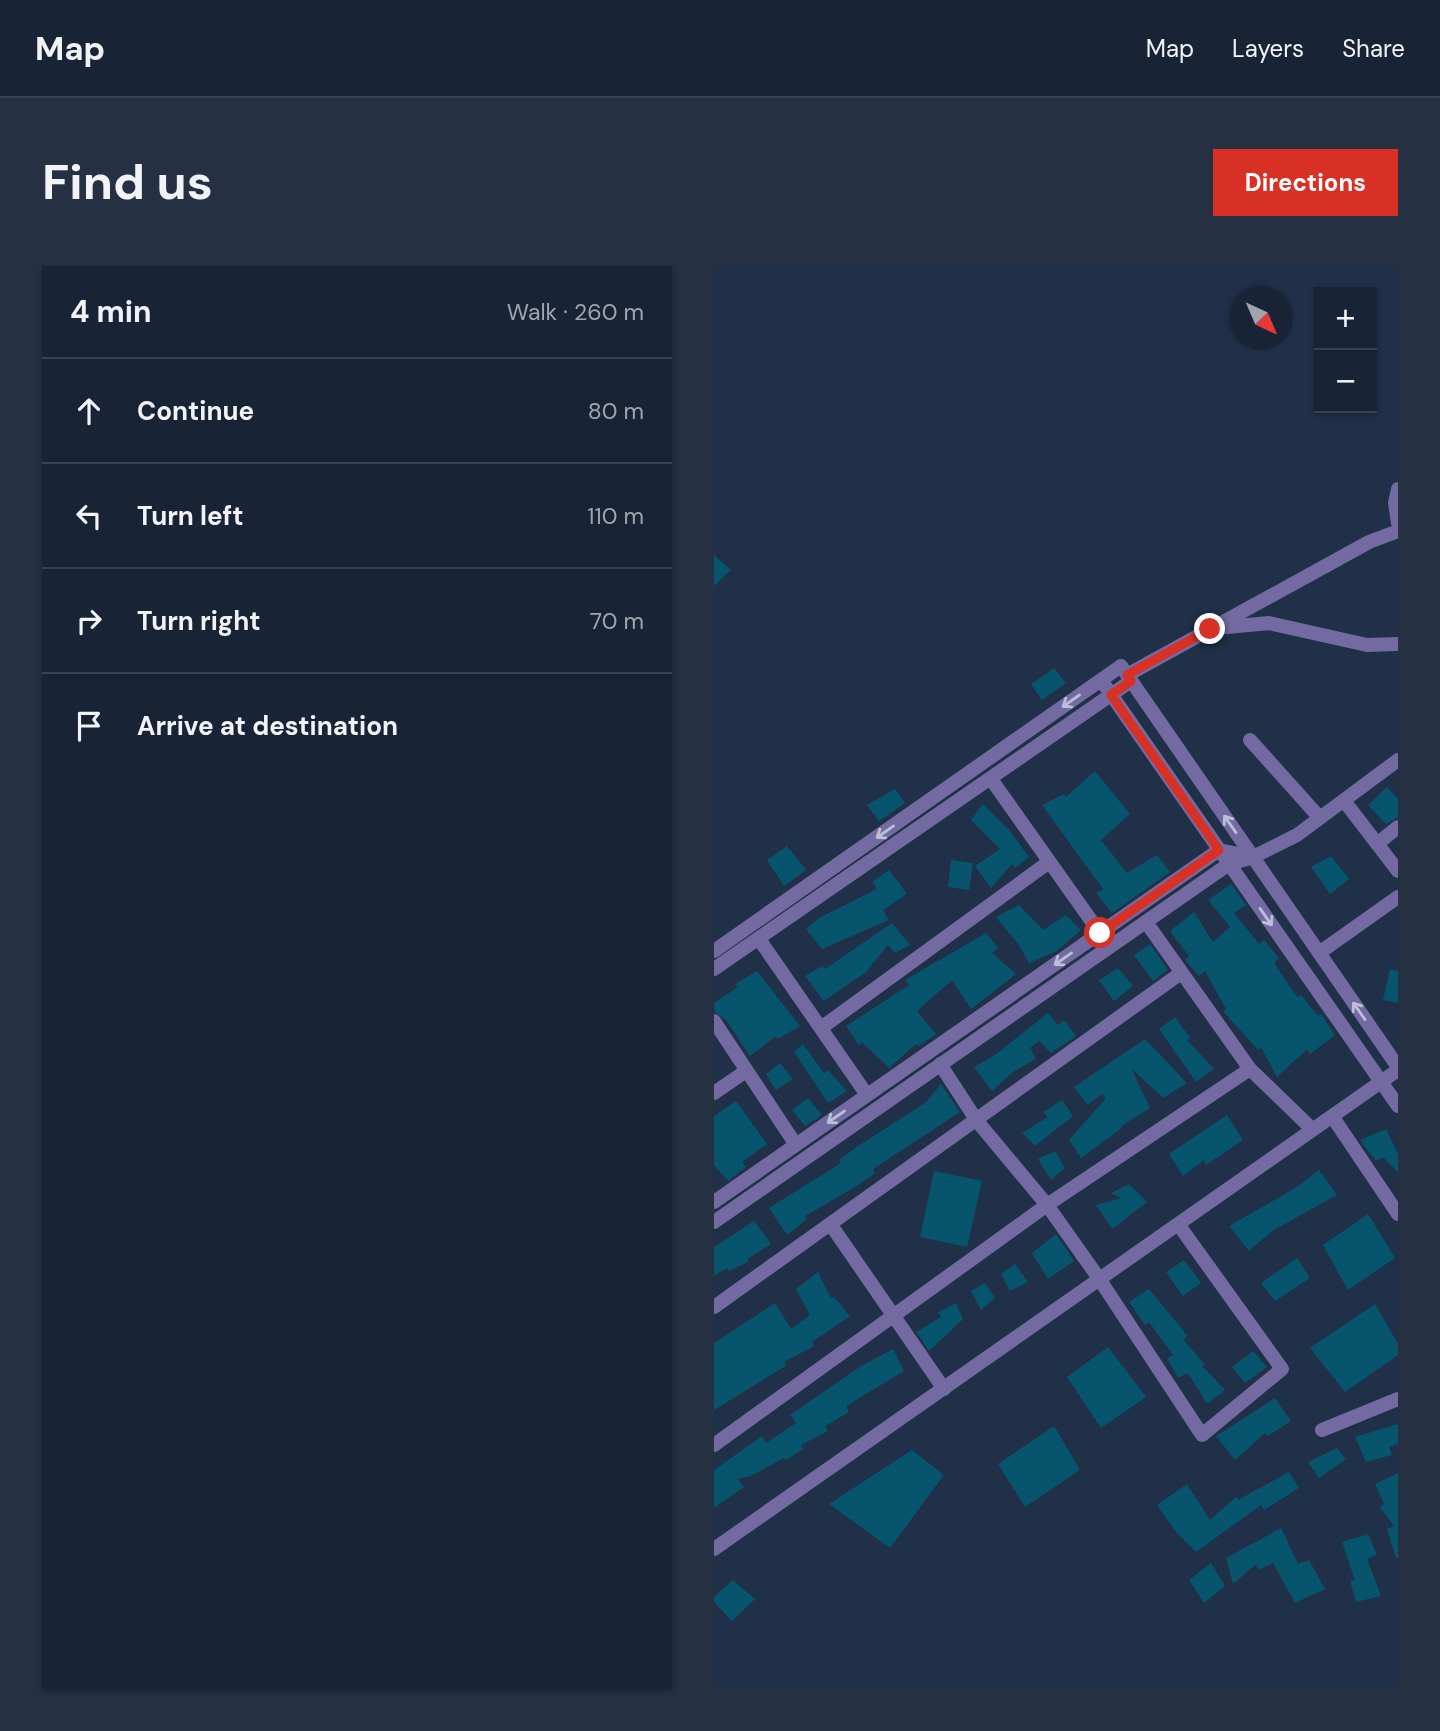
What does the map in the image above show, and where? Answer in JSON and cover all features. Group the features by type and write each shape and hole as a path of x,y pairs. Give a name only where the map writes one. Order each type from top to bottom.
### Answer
{"street":[{"path":"1398,489 1395,503 1398,523"},
{"path":"714,969 1111,695 1129,678 1210,629 1368,542 1398,531"},
{"path":"1210,629 1269,623 1367,645 1398,644"},
{"path":"714,951 1121,666 1398,1069 1098,1277 944,1389 715,1546"},
{"path":"1101,680 1398,1106"},
{"path":"1250,740 1320,818"},
{"path":"714,1222 1229,863 1253,857 1297,835 1345,802 1398,760"},
{"path":"991,779 1100,933"},
{"path":"1345,802 1398,871"},
{"path":"1377,844 1398,827"},
{"path":"714,1202 1219,850 1253,857"},
{"path":"821,1028 1049,862"},
{"path":"1319,953 1398,897"},
{"path":"1146,922 1250,1069 1312,1129"},
{"path":"759,939 867,1095"},
{"path":"714,1307 1181,973"},
{"path":"714,1021 796,1145"},
{"path":"940,1064 977,1121 1047,1205 1098,1277 1202,1436 1282,1370 1178,1224"},
{"path":"714,1446 1047,1205 1250,1069"},
{"path":"714,1093 746,1071"},
{"path":"1332,1116 1398,1214"},
{"path":"831,1225 944,1389"},
{"path":"1322,1430 1398,1399"}],"building":[{"path":"714,555 731,570 714,586"},
{"path":"1054,668 1066,683 1042,700 1031,684"},
{"path":"1095,771 1130,814 1101,840 1127,873 1157,855 1170,872 1112,913 1096,893 1103,889 1042,805 1064,794 1066,797"},
{"path":"1387,787 1398,799 1398,817 1386,824 1368,805"},
{"path":"895,789 905,803 879,821 867,805"},
{"path":"983,804 1010,831 1029,857 1015,868 1012,864 991,888 975,866 1000,849 971,820"},
{"path":"787,846 806,870 784,886 767,860"},
{"path":"1331,856 1349,879 1330,894 1311,867"},
{"path":"951,860 973,863 969,890 948,887"},
{"path":"889,870 907,894 883,910 889,920 822,949 806,929 819,918 877,889 872,882"},
{"path":"1231,884 1246,905 1234,913 1259,944 1264,940 1279,958 1274,963 1297,997 1301,995 1318,1016 1321,1014 1335,1035 1310,1054 1307,1049 1277,1077 1261,1047 1258,1050 1223,1011 1226,1009 1205,971 1199,976 1185,960 1189,956 1170,931 1194,912 1213,942 1230,927 1208,900"},
{"path":"1019,905 1043,930 1066,915 1081,930 1057,951 1029,963 1019,945 996,917"},
{"path":"892,923 910,945 895,953 888,945 866,972 824,1001 805,976 822,966 825,969"},
{"path":"986,933 998,948 992,953 1016,974 971,1009 952,980 917,1011 936,1034 919,1046 916,1044 889,1068 862,1042 859,1045 846,1026 909,985 905,980"},
{"path":"1150,944 1168,970 1153,981 1134,955"},
{"path":"1118,968 1133,986 1114,1001 1099,980"},
{"path":"1390,969 1398,971 1398,1003 1383,1000"},
{"path":"757,971 800,1026 778,1039 776,1036 750,1056 727,1021 715,1012 714,1003 738,987 735,984"},
{"path":"1048,1013 1058,1025 1064,1020 1076,1036 1051,1053 1039,1041 1030,1048 1036,1059 1013,1072 992,1091 974,1067 995,1055"},
{"path":"1175,1017 1190,1038 1187,1040 1214,1069 1196,1082 1159,1029"},
{"path":"1145,1039 1187,1083 1163,1098 1131,1068 1150,1108 1121,1126 1122,1128 1081,1158 1069,1140 1106,1098 1102,1094 1088,1105 1074,1087"},
{"path":"803,1044 824,1073 828,1070 847,1091 828,1103 794,1052"},
{"path":"780,1063 793,1079 776,1090 766,1074"},
{"path":"941,1084 960,1112 873,1169 875,1173 857,1186 805,1216 807,1219 787,1235 769,1208 841,1163 839,1160 858,1146 925,1103"},
{"path":"808,1098 822,1115 805,1126 792,1110"},
{"path":"1062,1100 1073,1116 1035,1146 1022,1133 1048,1117 1043,1112"},
{"path":"736,1101 767,1144 742,1162 746,1167 728,1181 714,1165 714,1116"},
{"path":"1227,1115 1243,1140 1206,1165 1204,1160 1183,1176 1169,1154"},
{"path":"1386,1129 1398,1154 1398,1172 1383,1157 1376,1161 1360,1140"},
{"path":"1055,1151 1065,1168 1051,1180 1038,1159"},
{"path":"1319,1170 1337,1195 1272,1231 1249,1251 1229,1226 1297,1187"},
{"path":"934,1171 982,1181 967,1247 920,1237"},
{"path":"1129,1184 1147,1202 1112,1229 1096,1205 1121,1198 1111,1193"},
{"path":"1368,1214 1395,1258 1348,1290 1323,1245"},
{"path":"754,1221 771,1244 747,1259 748,1262 729,1271 727,1268 714,1276 714,1247"},
{"path":"1056,1234 1074,1261 1048,1279 1032,1253"},
{"path":"1297,1258 1310,1278 1275,1301 1261,1283"},
{"path":"1184,1260 1201,1283 1183,1296 1166,1272"},
{"path":"1015,1264 1028,1282 1010,1291 1001,1274"},
{"path":"818,1272 831,1299 834,1297 850,1316 812,1342 814,1346 784,1362 787,1365 714,1410 714,1343 775,1303 791,1329 810,1315 796,1289"},
{"path":"985,1283 995,1298 981,1310 971,1291"},
{"path":"1149,1289 1187,1335 1184,1340 1205,1365 1202,1366 1225,1390 1207,1404 1188,1373 1178,1378 1167,1358 1173,1355 1149,1322 1145,1325 1129,1302"},
{"path":"956,1303 963,1319 929,1351 916,1332 941,1317 938,1312"},
{"path":"1375,1304 1398,1344 1398,1355 1345,1392 1310,1348"},
{"path":"1108,1347 1146,1397 1101,1428 1067,1377"},
{"path":"893,1349 904,1371 846,1406 849,1412 825,1426 828,1431 801,1445 803,1449 786,1460 784,1458 751,1476 737,1479 744,1487 714,1508 714,1470 762,1436 766,1443 796,1423 790,1415 861,1366"},
{"path":"1253,1351 1267,1367 1245,1383 1232,1367"},
{"path":"1275,1398 1291,1421 1268,1436 1265,1433 1235,1460 1216,1436"},
{"path":"1398,1424 1398,1444 1389,1447 1392,1455 1366,1462 1355,1437"},
{"path":"1054,1426 1080,1470 1025,1507 998,1464"},
{"path":"1337,1448 1346,1459 1319,1478 1308,1462"},
{"path":"912,1450 944,1475 890,1548 829,1504"},
{"path":"1289,1472 1299,1488 1264,1510 1261,1505 1196,1552 1176,1532 1157,1505 1187,1484 1210,1520 1236,1497 1238,1500"},
{"path":"1398,1473 1396,1558 1387,1529 1394,1526 1380,1507 1384,1504 1375,1484"},
{"path":"1281,1528 1298,1564 1309,1560 1325,1589 1295,1603 1273,1563 1259,1570 1256,1564 1233,1584 1226,1558"},
{"path":"1368,1534 1377,1555 1367,1559 1381,1596 1356,1602 1350,1581 1355,1580 1342,1542"},
{"path":"1211,1563 1225,1586 1204,1603 1189,1580"},
{"path":"733,1580 755,1599 732,1621 714,1602 714,1597"}],"route":[{"path":"1100,933 1219,850 1111,695 1131,681 1127,675 1210,629"}]}
